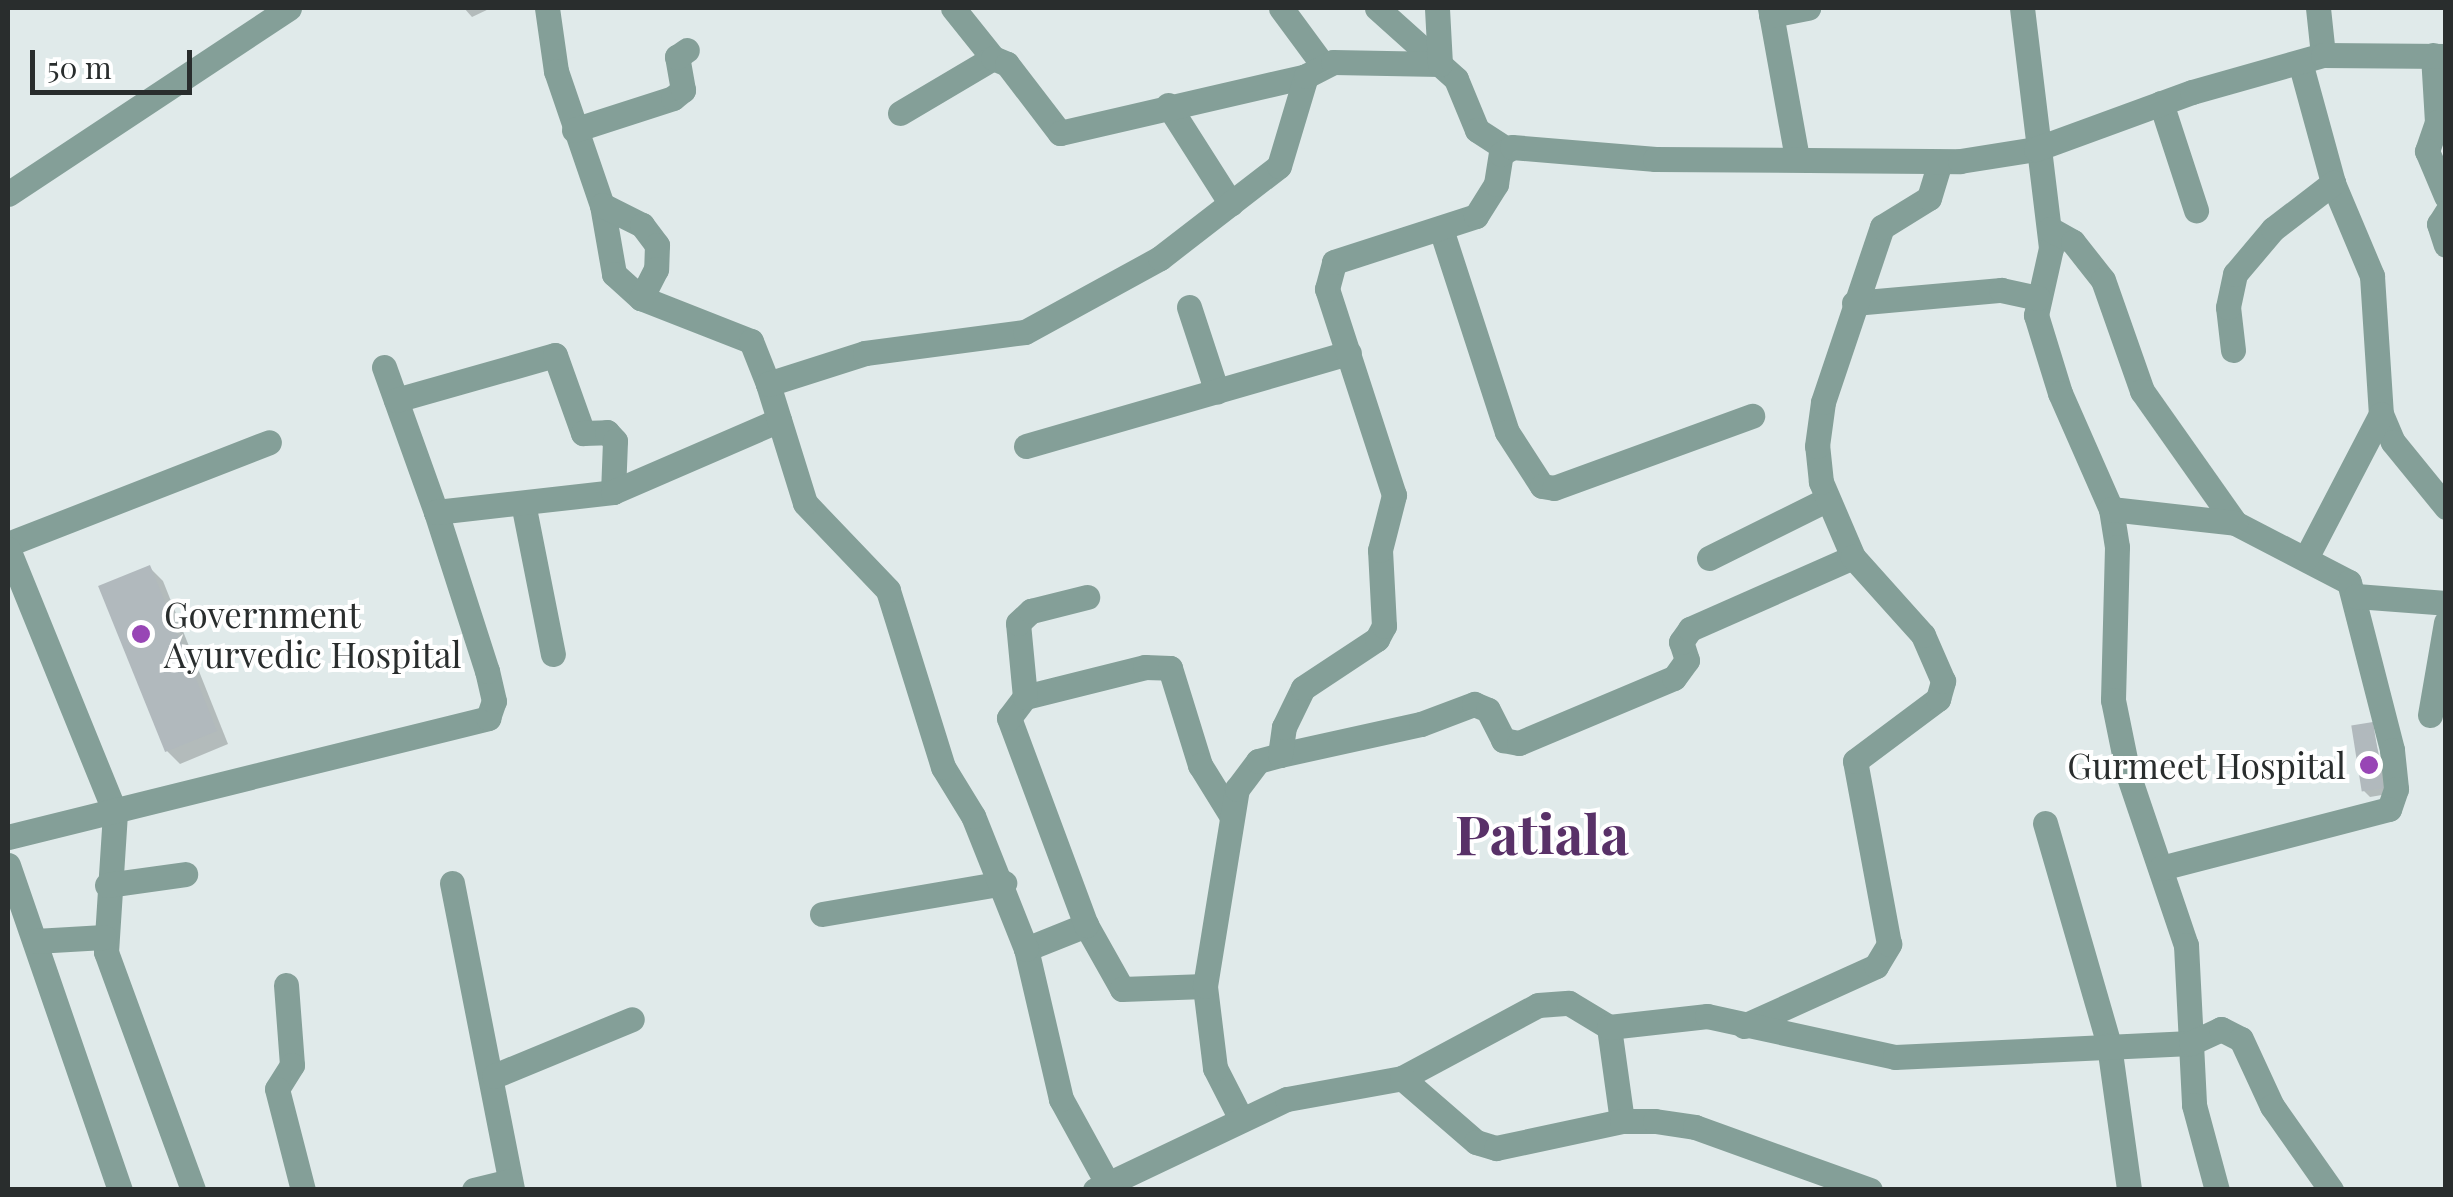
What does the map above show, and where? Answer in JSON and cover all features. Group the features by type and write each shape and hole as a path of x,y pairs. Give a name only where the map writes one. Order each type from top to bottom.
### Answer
{"street":[{"path":"8,194 257,17 289,8"},
{"path":"546,8 574,130 602,204 614,274 641,298 739,332 759,353 806,503 888,590 943,767 1004,884 1026,949 1060,1099 1104,1188 1288,1099 1402,1078 1538,1005 1569,1002 1608,1027 1707,1016 1895,1056 2191,1043 2221,1029 2241,1040 2272,1106 2331,1190"},
{"path":"953,8 993,58 1007,64 1060,133 1080,133 1168,105 1314,71 1440,64"},
{"path":"768,384 865,353 1025,332 1160,258 1285,158 1314,71 1281,8"},
{"path":"1378,8 1459,84 1477,130 1506,149 1654,159 1940,162 2036,149 2161,102 2312,59 2439,56 2437,122 2426,152 2446,196"},
{"path":"1437,8 1440,64"},
{"path":"1797,158 1770,11 1808,8"},
{"path":"2022,8 2036,149 2050,229 2050,268 2038,298 2039,332 2060,393 2111,509 2117,548 2113,700 2128,774 2186,945 2194,1105 2217,1190"},
{"path":"2318,8 2312,59 2333,183 2372,276 2380,414 2393,442 2446,507"},
{"path":"574,130 673,98 683,90 677,57 687,50"},
{"path":"900,113 993,58"},
{"path":"2161,102 2196,210"},
{"path":"1168,105 1230,204"},
{"path":"1280,755 1284,727 1304,688 1377,639 1384,626 1380,550 1394,494 1327,290 1328,270 1345,258 1466,222 1487,203 1506,149"},
{"path":"1744,1026 1876,966 1889,944 1856,761 1938,699 1943,681 1923,635 1854,556 1826,500 1818,428 1854,303 1882,228 1929,198 1940,162"},
{"path":"2234,350 2228,307 2235,274 2273,229 2333,183"},
{"path":"602,204 642,226 657,245 656,269 641,298"},
{"path":"2446,213 2439,224 2446,244"},
{"path":"1441,228 1507,432 1542,486 1554,488 1752,416"},
{"path":"2050,229 2073,242 2103,280 2142,391 2235,523"},
{"path":"1854,303 2001,290 2038,298"},
{"path":"1190,307 1216,392"},
{"path":"1026,446 1349,352"},
{"path":"396,400 555,355 583,433 607,432 615,441 613,492"},
{"path":"8,837 488,718 494,701 487,670 384,366"},
{"path":"2306,558 2380,414"},
{"path":"436,512 613,492 778,420"},
{"path":"193,1190 104,937 115,813 8,547 269,442"},
{"path":"1709,558 1826,500"},
{"path":"523,503 553,654"},
{"path":"2111,509 2235,523 2342,575 2356,596 2396,770 2389,809 2161,868"},
{"path":"1240,1120 1215,1068 1205,986 1231,815 1246,773 1258,761 1406,728 1474,704 1488,710 1503,740 1519,743 1674,678 1687,660 1680,642 1690,628 1854,556"},
{"path":"2356,596 2446,602"},
{"path":"1025,697 1020,618 1086,597"},
{"path":"2430,715 2446,622"},
{"path":"1205,986 1122,989 1086,924 1009,718 1025,697 1146,667 1170,668 1200,766 1231,815"},
{"path":"2045,823 2109,1045 2129,1190"},
{"path":"8,864 120,1190"},
{"path":"107,885 185,874"},
{"path":"452,882 494,1076 511,1185 474,1190"},
{"path":"822,914 1004,884"},
{"path":"1026,949 1086,924"},
{"path":"34,941 104,937"},
{"path":"286,986 292,1064 277,1090 303,1190"},
{"path":"494,1076 632,1020"},
{"path":"1608,1027 1622,1121"},
{"path":"1402,1078 1476,1142 1496,1148 1622,1121 1695,1127 1824,1182 1870,1190"}],"building":[{"path":"150,565 217,731 165,752 98,586"},
{"path":"2373,722 2383,788 2362,792 2351,725"}],"place":[{"name":"Government Ayurvedic Hospital","path":"141,634"},
{"name":"Gurmeet Hospital","path":"2369,765"}],"district":[{"name":"Patiala","path":"1542,833"}]}
